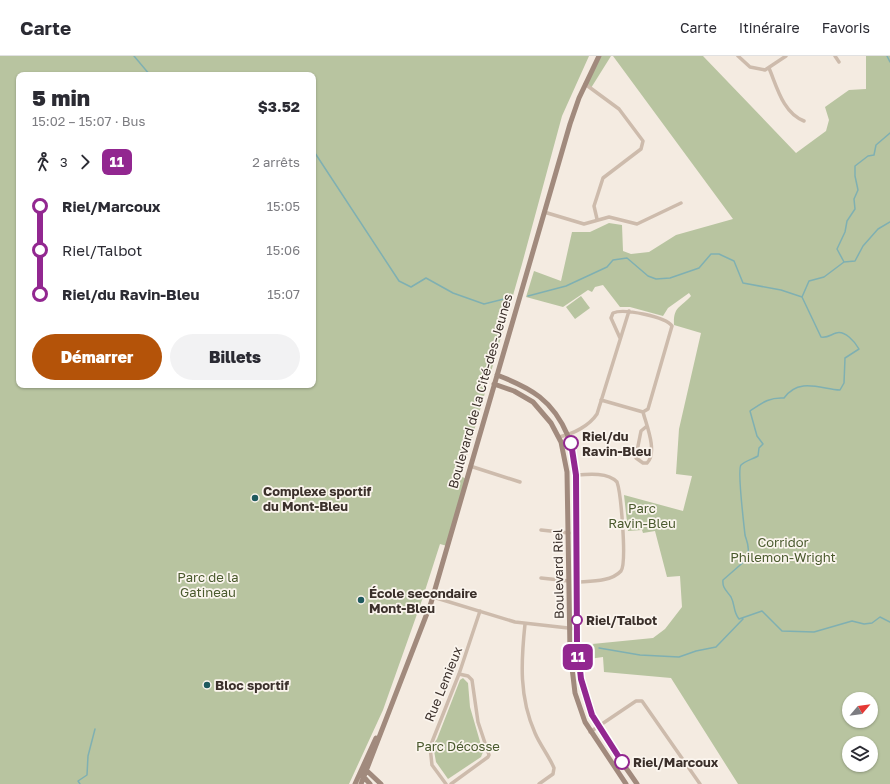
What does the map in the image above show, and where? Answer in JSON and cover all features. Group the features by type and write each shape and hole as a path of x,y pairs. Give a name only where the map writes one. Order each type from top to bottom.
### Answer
{"street":[{"name":"Boulevard de la Cité-des-Jeunes","path":"361,784 365,769 433,597 570,124 585,84 599,56"},
{"path":"738,56 750,67 764,70 786,56"},
{"path":"835,56 839,62"},
{"path":"769,68 784,104 798,119 804,121"},
{"path":"585,84 619,109 643,141 641,149 603,178 594,206 597,219"},
{"path":"544,212 584,224 597,219 609,217 637,224 681,202"},
{"path":"559,437 568,435 594,418 629,311"},
{"path":"620,338 612,322 611,316 616,312 629,311 665,321 672,326 650,406 643,412"},
{"name":"Boulevard Riel","path":"497,375 517,382 539,397 554,412 568,435 574,455 576,475 577,629 579,664 583,689 588,707 598,727 636,782"},
{"name":"Boulevard Riel","path":"494,384 514,391 532,402 547,418 559,437 566,466 569,628 571,672 574,693 581,714 590,732 627,784"},
{"path":"601,400 643,412"},
{"path":"643,412 650,433 651,456 646,463 642,463 636,458 636,456 642,431 647,426"},
{"path":"470,466 520,482"},
{"path":"576,475 598,475 613,479 617,482 623,527 624,564 619,573 604,580 577,582"},
{"path":"541,530 568,533"},
{"path":"541,578 569,581"},
{"path":"433,597 525,624 577,629"},
{"name":"Rue Lemieux","path":"446,784 432,764 430,747 459,674 480,611"},
{"path":"525,624 521,670 524,700 538,740 554,768 552,774 539,784"},
{"path":"450,784 488,758 489,755 478,722 472,680 468,676 459,674"},
{"path":"590,732 636,701 642,701 700,784"},
{"name":"Boulevard de la Cité-des-Jeunes","path":"355,784 359,773 365,769"},
{"path":"365,769 381,784"},
{"path":"359,773 370,784"},
{"path":"627,784 636,782"}],"green space":[{"name":"Parc de la Gatineau","path":"0,56 589,56 562,116 522,264 461,476 466,479 447,546 440,544 383,710 349,784 0,784"},
{"path":"599,56 611,56 591,88 585,84"},
{"name":"Corridor Philemon-Wright","path":"613,56 703,56 796,153 826,131 829,120 825,107 849,90 866,89 866,56 890,56 890,784 738,784 671,678 604,672 603,657 582,660 582,645 653,638 665,629 682,607 680,576 667,577 655,531 643,533 642,530 628,531 624,495 683,511 692,476 676,474 679,429 701,333 674,325 676,311 691,296 689,293 668,308 663,316 630,307 620,307 603,285 595,287 592,292 588,290 563,307 526,297 534,271 561,281 572,232 590,232 609,223 622,225 623,251 631,254 649,252 676,235 733,219"},
{"path":"581,296 590,308 575,319 566,307"},
{"name":"Parc Décosse","path":"463,678 468,683 470,707 483,752 481,757 448,779 436,762 433,745 437,739 460,680"}],"waterway":[{"path":"134,56 147,72"},
{"path":"887,56 890,62"},
{"path":"890,133 876,145 874,155 868,156 855,166 855,176 858,190 854,199 855,209 847,221 845,232 837,249 844,262 824,277 809,281 802,297 821,337 827,337 836,333 843,333 852,340 859,349 845,358 844,383 840,390 803,386 796,388 784,398 774,398 762,403 750,411 757,436 763,444 759,448 758,456 741,465 740,469 741,498 748,554 747,559 723,580 724,587 731,597 739,619 762,611 782,631 814,632 852,621 864,624 872,623 880,617 890,622"},
{"path":"316,155 399,281 411,287 426,278 453,293 484,304 508,298"},
{"path":"844,262 855,261 863,246 878,229 890,222"},
{"path":"528,296 566,286 607,267 613,260 627,258 648,276 656,279 670,278 699,268 711,254 719,254 734,261 743,283 781,290 802,297"},
{"path":"599,648 640,655 679,657 696,651 716,647 743,619"},
{"path":"80,784 78,781 87,775 88,756 95,729"}],"bus line":[{"name":"11","path":"571,443 575,460 576,475 577,642 581,679 588,707 598,727 622,762"}],"place":[{"name":"Riel/du Ravin-Bleu","path":"571,443"},
{"name":"Complexe sportif du Mont-Bleu","path":"255,498"},
{"name":"École secondaire Mont-Bleu","path":"361,600"},
{"name":"Riel/Talbot","path":"577,620"},
{"name":"Bloc sportif","path":"207,685"},
{"name":"Riel/Marcoux","path":"622,762"}],"park label":[{"name":"Parc Ravin-Bleu","path":"642,516"}]}
